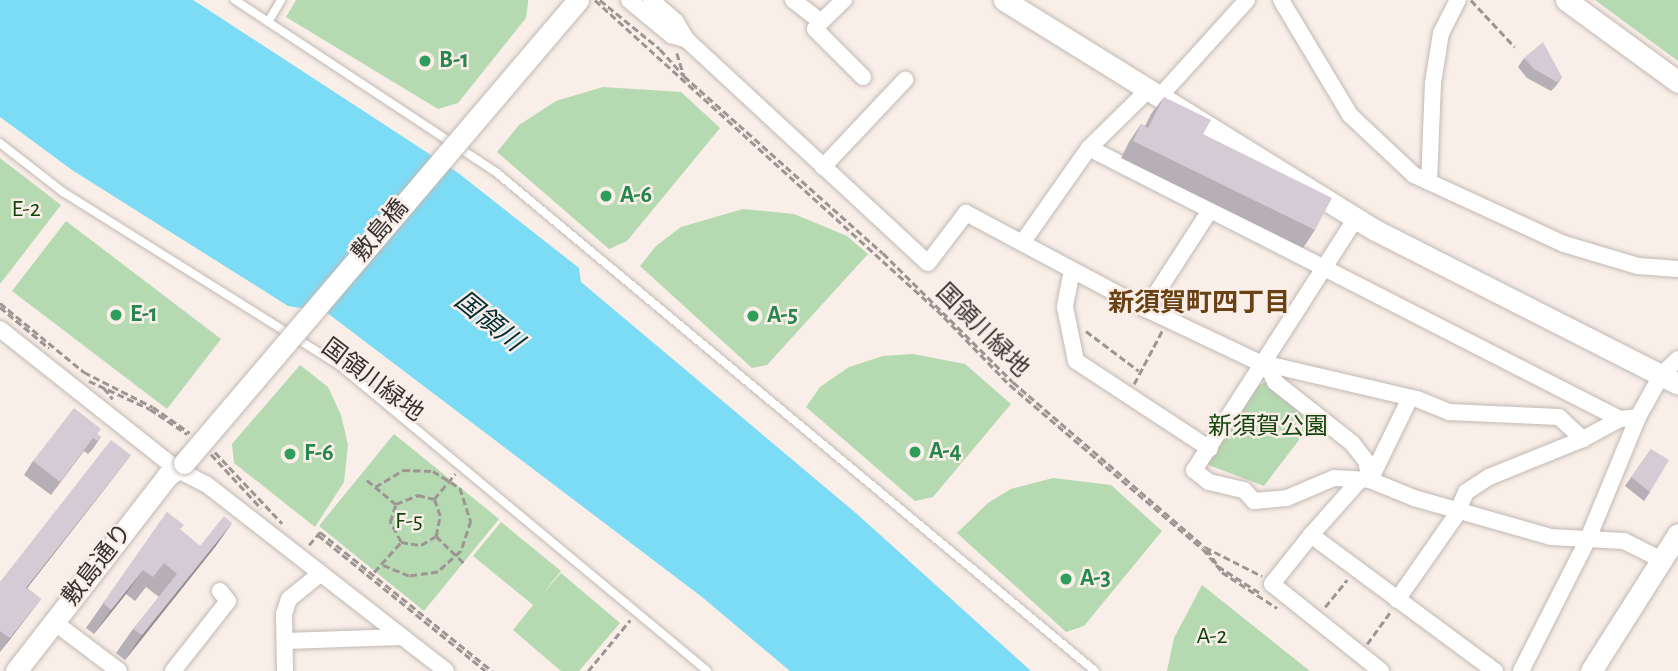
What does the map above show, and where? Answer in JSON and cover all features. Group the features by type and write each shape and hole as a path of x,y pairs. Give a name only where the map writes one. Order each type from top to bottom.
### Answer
{"street":[{"name":"敷島橋","path":"181,467 578,0"},
{"path":"629,0 679,38 928,263 966,213 1146,309 1267,363 1410,398 1449,412 1559,417 1583,439"},
{"path":"652,0 676,22 679,38"},
{"path":"793,0 821,22"},
{"path":"844,0 815,29 863,77"},
{"path":"1022,243 1089,148 1155,92 1247,0"},
{"path":"1281,0 1350,115 1414,175 1564,244 1638,266 1678,270"},
{"path":"1429,182 1433,83 1441,33 1458,0"},
{"path":"1566,0 1678,82"},
{"path":"1007,1 1356,218 1670,379"},
{"path":"823,167 905,80"},
{"path":"1089,148 1327,265 1487,354 1620,419"},
{"path":"1146,309 1211,209"},
{"path":"1356,218 1267,363 1194,470 1209,482 1244,491 1254,501 1287,498 1334,478 1364,481 1551,537 1624,541 1661,560"},
{"path":"1072,270 1065,307 1076,361 1210,449"},
{"path":"0,329 206,485 442,670"},
{"path":"1521,671 1587,541 1638,417 1670,379 1678,359"},
{"path":"1267,363 1275,382 1352,443 1366,461 1364,481"},
{"path":"1381,671 1272,584 1311,535 1364,481 1410,398"},
{"path":"1397,601 1466,492 1489,477 1583,439 1620,419 1638,417"},
{"name":"敷島通り","path":"16,671 167,476 181,467"},
{"path":"1591,671 1678,534"},
{"path":"1311,535 1495,671"},
{"path":"285,671 289,599 320,574"},
{"path":"173,671 228,601 220,591"},
{"path":"54,622 119,671"},
{"path":"285,641 402,637"}],"lane":[{"path":"235,0 497,173 727,369 1095,671"},
{"path":"268,22 281,0"},
{"path":"0,144 63,192 340,366 707,671"}],"path":[{"name":"国領川緑地","path":"595,0 915,289 1010,385 1203,549 1222,572 1279,610"},
{"path":"600,0 660,49 684,76 883,253 1013,382 1205,547 1272,584"},
{"path":"1471,0 1515,47"},
{"path":"679,38 684,76"},
{"path":"0,305 89,380 150,409 191,437"},
{"path":"0,305 84,372 153,407 198,438"},
{"path":"1129,396 1139,370 1169,319"},
{"path":"1069,326 1107,343 1139,370"},
{"path":"201,446 289,532"},
{"path":"208,446 285,527"},
{"path":"448,464 457,472"},
{"path":"375,487 392,474 413,468 451,480 464,496 471,521 467,541 458,557 424,576 398,573 380,564"},
{"path":"367,480 396,504"},
{"path":"434,499 451,480"},
{"path":"401,542 390,522 396,504 418,495 434,499"},
{"path":"401,542 421,545 436,536 440,516 434,499"},
{"path":"309,548 300,540 309,546 320,533 492,671"},
{"path":"436,536 464,563"},
{"path":"372,574 401,542"},
{"path":"1318,615 1356,569"},
{"path":"372,574 486,671"},
{"path":"1362,650 1397,601"},
{"path":"588,671 637,612"}],"green space":[{"name":"B-1","path":"296,0 528,0 528,3 526,18 458,103 438,109 286,17"},
{"path":"1595,0 1678,0 1678,61 1637,31"},
{"name":"A-6","path":"603,87 681,92 720,128 627,241 609,249 497,152 519,125 556,101"},
{"name":"E-2","path":"0,158 61,205 0,284"},
{"name":"A-5","path":"743,209 794,214 847,236 868,254 767,365 752,368 640,266 656,246 681,227"},
{"name":"E-1","path":"66,221 221,339 167,409 12,291"},
{"name":"A-4","path":"913,354 965,364 1011,404 933,497 915,501 806,407 820,387 849,367 883,356"},
{"name":"F-6","path":"300,365 328,387 341,415 348,445 344,482 315,527 234,463 232,444"},
{"name":"新須賀公園","path":"1266,382 1315,419 1264,486 1206,464 1259,385"},
{"name":"F-5","path":"394,434 499,519 424,611 319,526"},
{"name":"A-3","path":"1053,478 1111,485 1162,531 1084,626 1066,632 957,533 988,503 1011,489"},
{"path":"501,522 561,571 540,597 561,573 620,623 579,671 561,671 513,630 533,605 473,556"},
{"name":"A-2","path":"1202,585 1310,671 1167,671 1174,638"}],"water":[{"name":"国領川","path":"0,0 193,0 227,22 457,172 579,268 581,282 857,514 1031,671 790,671 702,597 326,312 288,306 72,170 0,117"}],"building":[{"path":"1543,42 1562,77 1557,82 1534,69 1524,58"},
{"path":"1164,97 1211,120 1203,134 1332,198 1315,230 1133,141 1141,124 1148,128"},
{"path":"74,408 101,429 97,434 101,437 98,441 93,438 60,482 33,461"},
{"path":"111,440 131,455 26,588 41,599 10,638 0,631 0,582"},
{"path":"1651,449 1669,460 1650,492 1631,477"},
{"path":"167,512 184,525 180,529 200,546 224,516 232,523 142,635 133,629 177,574 164,563 153,577 143,570 111,610 103,603"}],"place":[{"name":"B-1","path":"425,61"},
{"name":"A-6","path":"606,196"},
{"name":"E-1","path":"116,315"},
{"name":"A-5","path":"753,316"},
{"name":"A-4","path":"915,452"},
{"name":"F-6","path":"290,454"},
{"name":"A-3","path":"1066,579"}],"district":[{"name":"新須賀町四丁目","path":"1199,304"}]}
